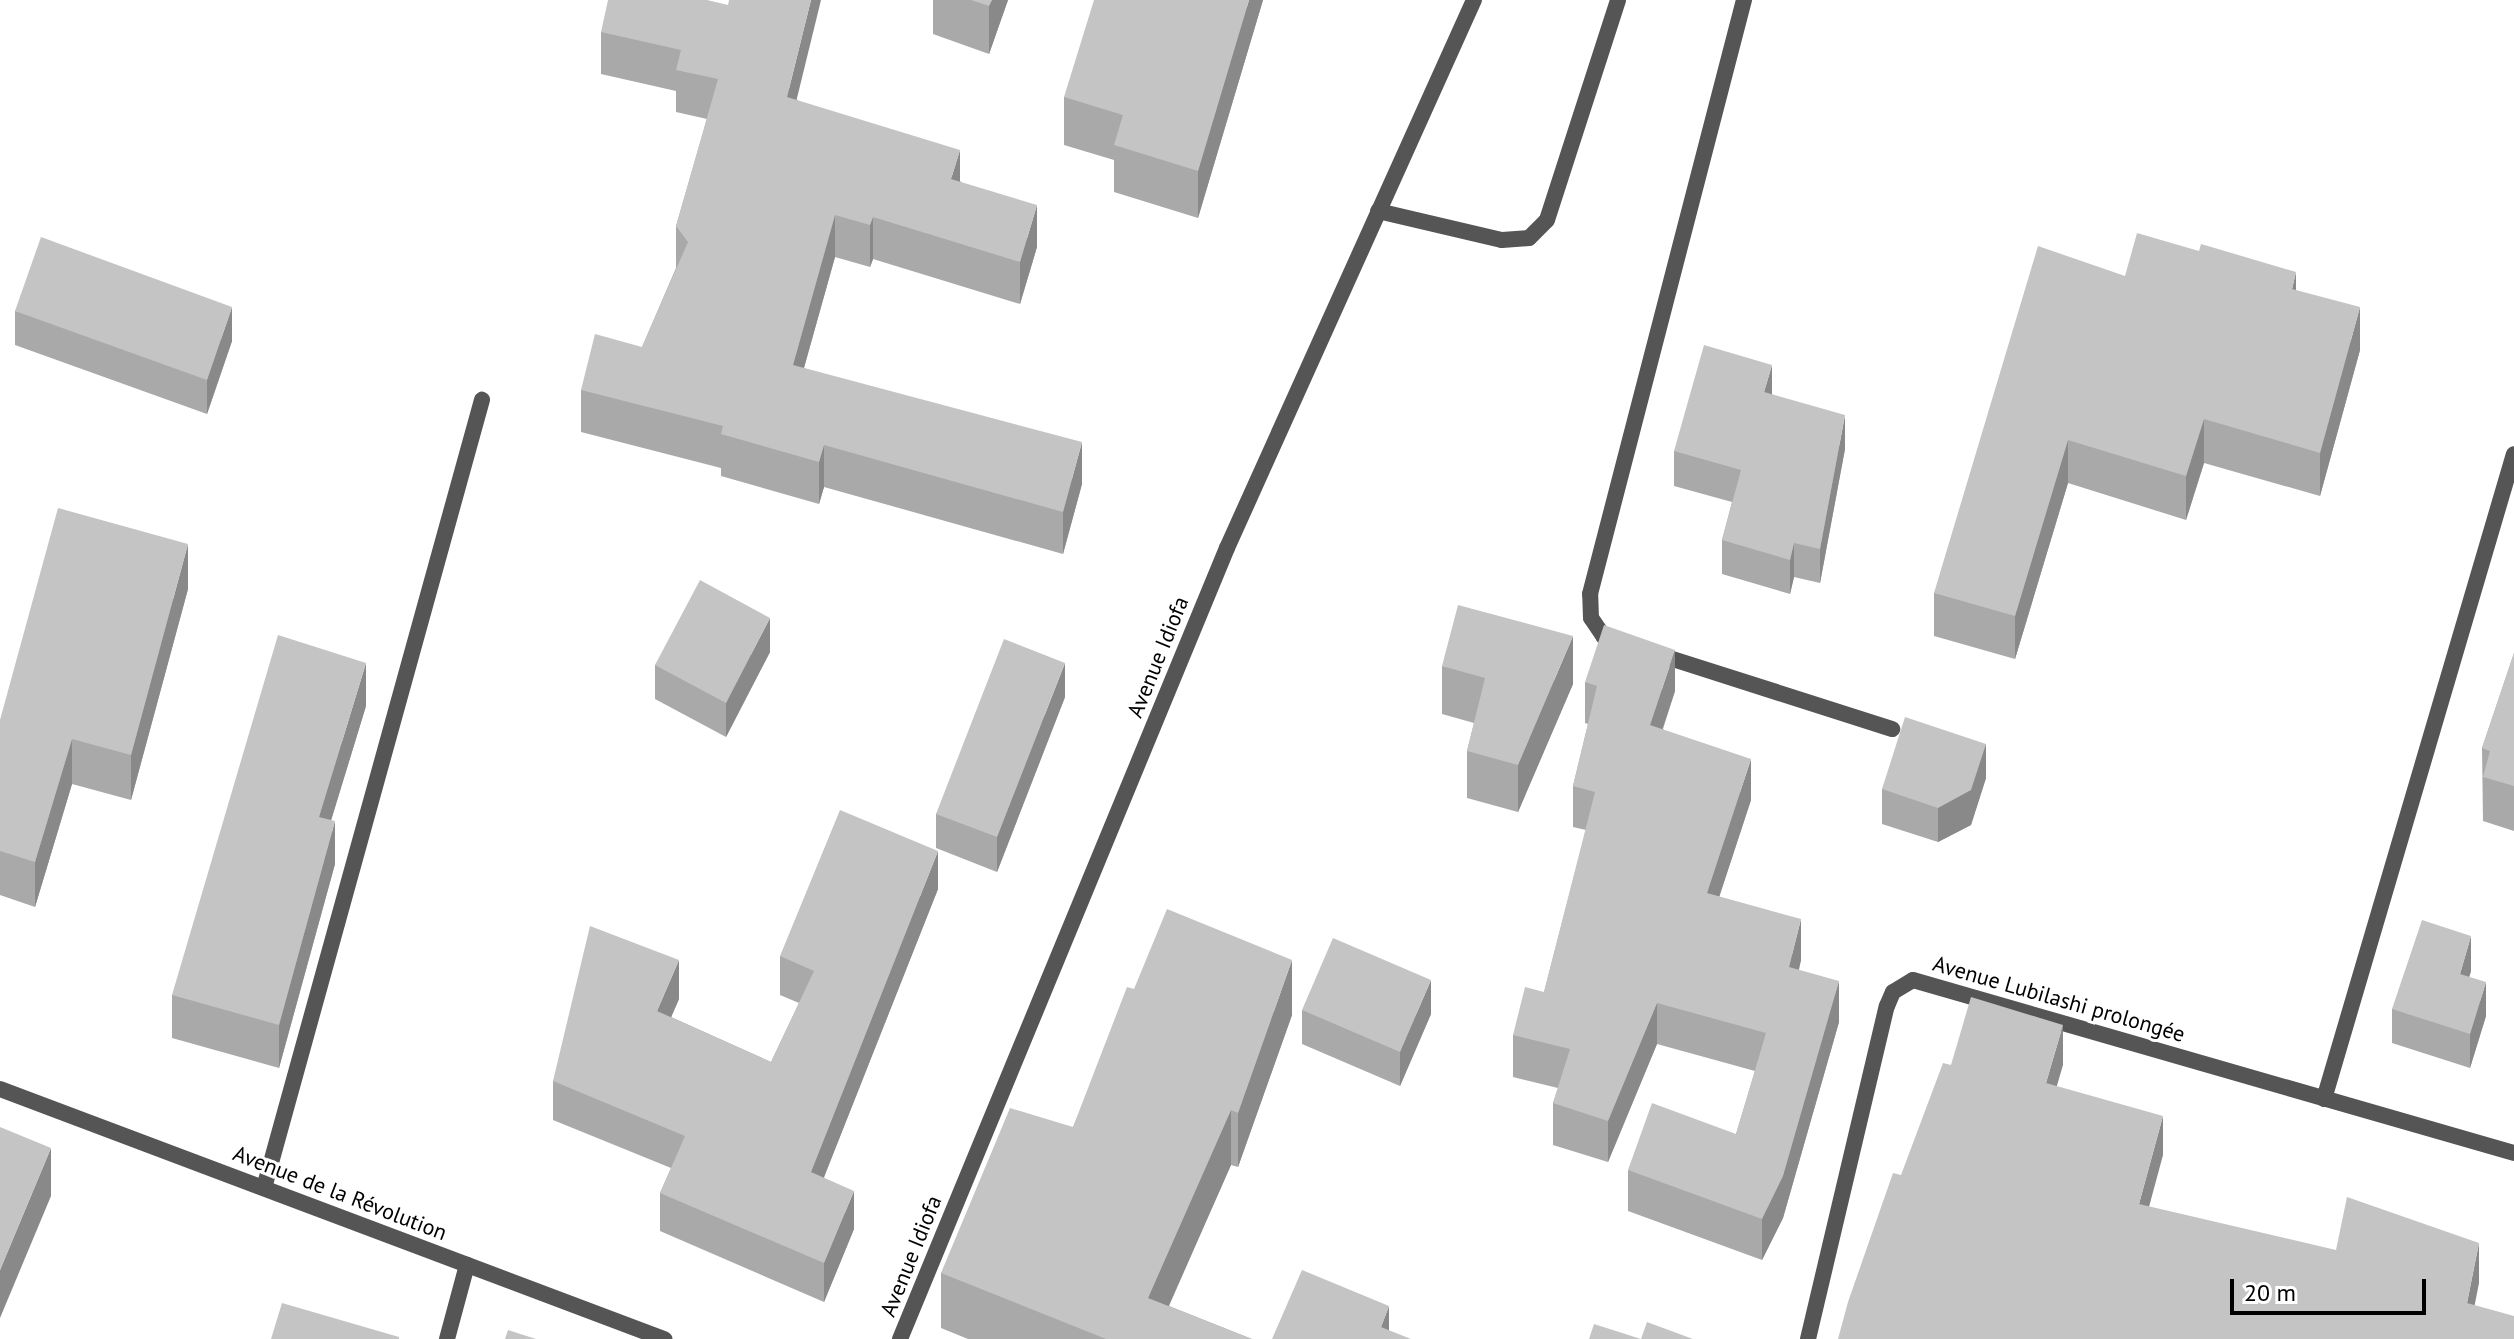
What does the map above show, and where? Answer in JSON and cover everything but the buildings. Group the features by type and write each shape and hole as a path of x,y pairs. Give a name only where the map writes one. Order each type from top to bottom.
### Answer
{"street":[{"name":"Avenue Idiofa","path":"900,1339 1227,548 1474,0"},
{"path":"1378,211 1502,240 1529,238 1547,220 1618,0"},
{"path":"1744,0 1590,594 1591,618 1604,637 1892,729"},
{"path":"264,1188 482,400"},
{"path":"2324,1099 2514,454"},
{"name":"Avenue Lubilashi prolongée","path":"1808,1339 1887,1006 1901,984 1931,984 2514,1153"},
{"name":"Avenue de la Révolution","path":"0,1089 664,1339"},
{"path":"447,1339 467,1265"}]}
